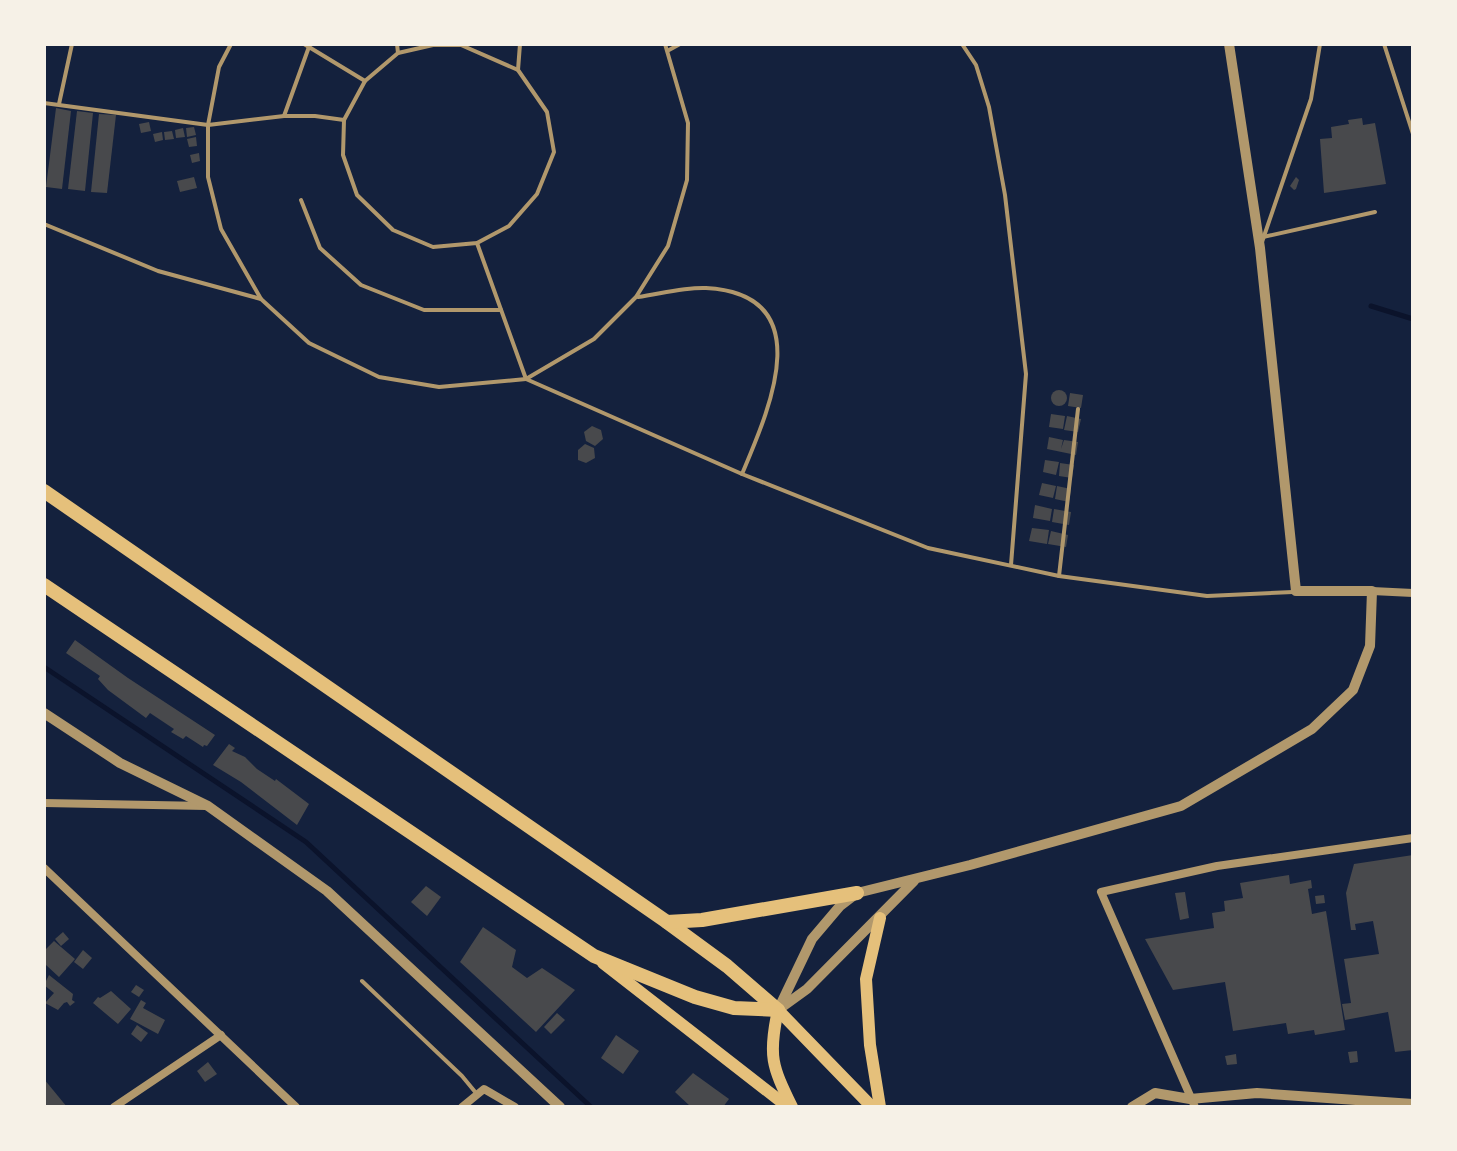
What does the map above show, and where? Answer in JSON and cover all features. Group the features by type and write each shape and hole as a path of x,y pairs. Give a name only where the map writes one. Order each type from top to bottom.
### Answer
{"highway":[{"path":"44,491 667,922 727,966 778,1010"},
{"path":"44,585 594,956 695,997 734,1008 778,1010"},
{"path":"667,922 702,920 857,893"}],"main road":[{"path":"880,918 866,979 870,1045 880,1107"},
{"path":"594,956 790,1107"},
{"path":"778,1010 771,1044 776,1075 790,1107"},
{"path":"778,1010 872,1107"}],"street":[{"path":"1229,44 1262,243 1296,591 1413,593"},
{"path":"778,1010 812,939 840,906 857,893 1181,806 1312,729 1353,690 1370,646 1372,591"},
{"path":"44,713 120,763 208,806 327,891 560,1107"},
{"path":"44,803 208,806"},
{"path":"1192,1103 1101,892 1217,866 1413,838"},
{"path":"44,868 296,1107"},
{"path":"778,1010 807,989 916,879"},
{"path":"114,1107 221,1035"},
{"path":"462,1107 484,1089 515,1107"},
{"path":"1132,1107 1155,1093 1192,1103"},
{"path":"1179,1107 1257,1093 1413,1104"}],"lane":[{"path":"59,104 72,44"},
{"path":"231,44 219,67 208,125 208,177 221,229 261,299 309,343 379,377 439,387 526,379 594,339 636,297 668,246 687,180 688,123 665,44"},
{"path":"397,44 398,53"},
{"path":"461,44 518,70 547,112 554,152 537,194 509,226 477,243 433,247 393,230 357,195 343,155 344,120 365,81 398,53 433,45 461,44"},
{"path":"518,70 520,44"},
{"path":"669,50 680,44"},
{"path":"962,44 976,65 989,107 1005,195 1026,374 1011,565"},
{"path":"1262,243 1311,99 1320,44"},
{"path":"1384,44 1413,134"},
{"path":"284,116 307,45 365,81"},
{"path":"44,103 208,125 284,116 344,120"},
{"path":"301,200 320,248 361,285 424,310 501,310"},
{"path":"1262,243 1375,212"},
{"path":"44,224 158,271 261,299"},
{"path":"477,243 526,379 742,474 928,548 1059,576 1207,596 1296,591"},
{"path":"636,297 704,288 737,293 756,302 771,320 778,348 776,382 764,422 742,474"},
{"path":"1059,576 1078,409"},
{"path":"362,981 476,1093"}],"building":[{"path":"56,108 71,111 62,189 46,187"},
{"path":"77,111 93,113 85,191 68,189"},
{"path":"99,114 116,115 107,193 91,192"},
{"path":"1362,118 1363,125 1375,123 1386,184 1324,193 1320,139 1332,138 1331,127"},
{"path":"149,122 151,131 141,133 139,124"},
{"path":"194,127 196,135 187,137 186,128"},
{"path":"183,128 185,137 176,138 175,130"},
{"path":"172,131 174,139 165,140 164,132"},
{"path":"162,132 163,140 155,142 153,134"},
{"path":"196,137 197,146 189,147 187,139"},
{"path":"199,153 200,161 192,163 190,155"},
{"path":"194,177 197,188 180,192 177,181"},
{"path":"1296,177 1299,180 1294,190 1290,186"},
{"path":"1059,390 1067,398 1059,406 1051,398"},
{"path":"1070,393 1083,395 1081,408 1068,406"},
{"path":"1051,414 1065,416 1063,429 1049,427"},
{"path":"1067,416 1081,419 1078,432 1064,430"},
{"path":"592,426 601,430 603,439 595,446 586,441 584,432"},
{"path":"1049,437 1063,440 1061,449 1064,440 1078,442 1076,455 1047,449"},
{"path":"585,444 594,448 595,458 586,463 578,460 578,450"},
{"path":"1045,460 1059,462 1056,475 1043,472"},
{"path":"1060,463 1074,465 1072,478 1059,476"},
{"path":"1042,483 1056,486 1053,498 1039,495"},
{"path":"1057,486 1071,489 1069,502 1055,499"},
{"path":"1035,505 1052,509 1050,521 1033,518"},
{"path":"1054,509 1071,512 1069,525 1052,522"},
{"path":"1032,528 1049,530 1047,544 1029,541"},
{"path":"1051,531 1068,535 1066,547 1048,544"},
{"path":"75,640 215,735 207,746 203,747 186,736 183,739 150,713 146,718 108,690 98,679 100,676 66,653"},
{"path":"229,744 235,748 232,751 245,757 257,769 309,804 297,825 241,782 213,765"},
{"path":"1413,855 1413,1050 1395,1052 1388,1012 1345,1020 1342,1004 1351,1003 1344,959 1379,954 1373,921 1355,924 1356,930 1351,930 1346,893 1354,864"},
{"path":"1289,875 1290,884 1311,880 1312,888 1308,889 1312,914 1326,911 1345,1030 1315,1035 1314,1030 1288,1034 1286,1023 1233,1031 1225,982 1173,990 1145,939 1214,928 1212,913 1225,911 1224,901 1243,898 1240,883"},
{"path":"426,886 441,897 427,916 411,902"},
{"path":"1185,892 1189,918 1180,920 1175,893"},
{"path":"1324,895 1325,903 1316,904 1315,896"},
{"path":"483,927 516,950 512,967 527,978 542,968 575,990 536,1032 460,962"},
{"path":"63,932 69,939 61,946 55,939"},
{"path":"54,941 75,959 59,977 46,965 44,967 44,951"},
{"path":"83,950 92,958 83,969 74,962"},
{"path":"49,975 73,994 72,1000 75,1002 70,1006 64,1003 58,1010 45,1003 54,993 44,985"},
{"path":"136,985 144,990 139,997 131,992"},
{"path":"111,991 131,1009 118,1024 93,1003"},
{"path":"141,1000 146,1003 143,1008 165,1020 158,1034 130,1019"},
{"path":"557,1013 565,1020 551,1034 544,1027"},
{"path":"137,1025 148,1033 141,1042 131,1034"},
{"path":"616,1035 639,1051 623,1074 601,1058"},
{"path":"1357,1051 1358,1062 1350,1063 1348,1052"},
{"path":"1236,1054 1237,1064 1227,1065 1225,1056"},
{"path":"208,1062 217,1074 205,1082 197,1071"},
{"path":"693,1073 729,1099 723,1107 691,1107 675,1092"},
{"path":"44,1079 67,1107 44,1107"}],"waterway":[{"path":"1371,306 1413,319"},
{"path":"44,667 306,842 591,1107"}]}
